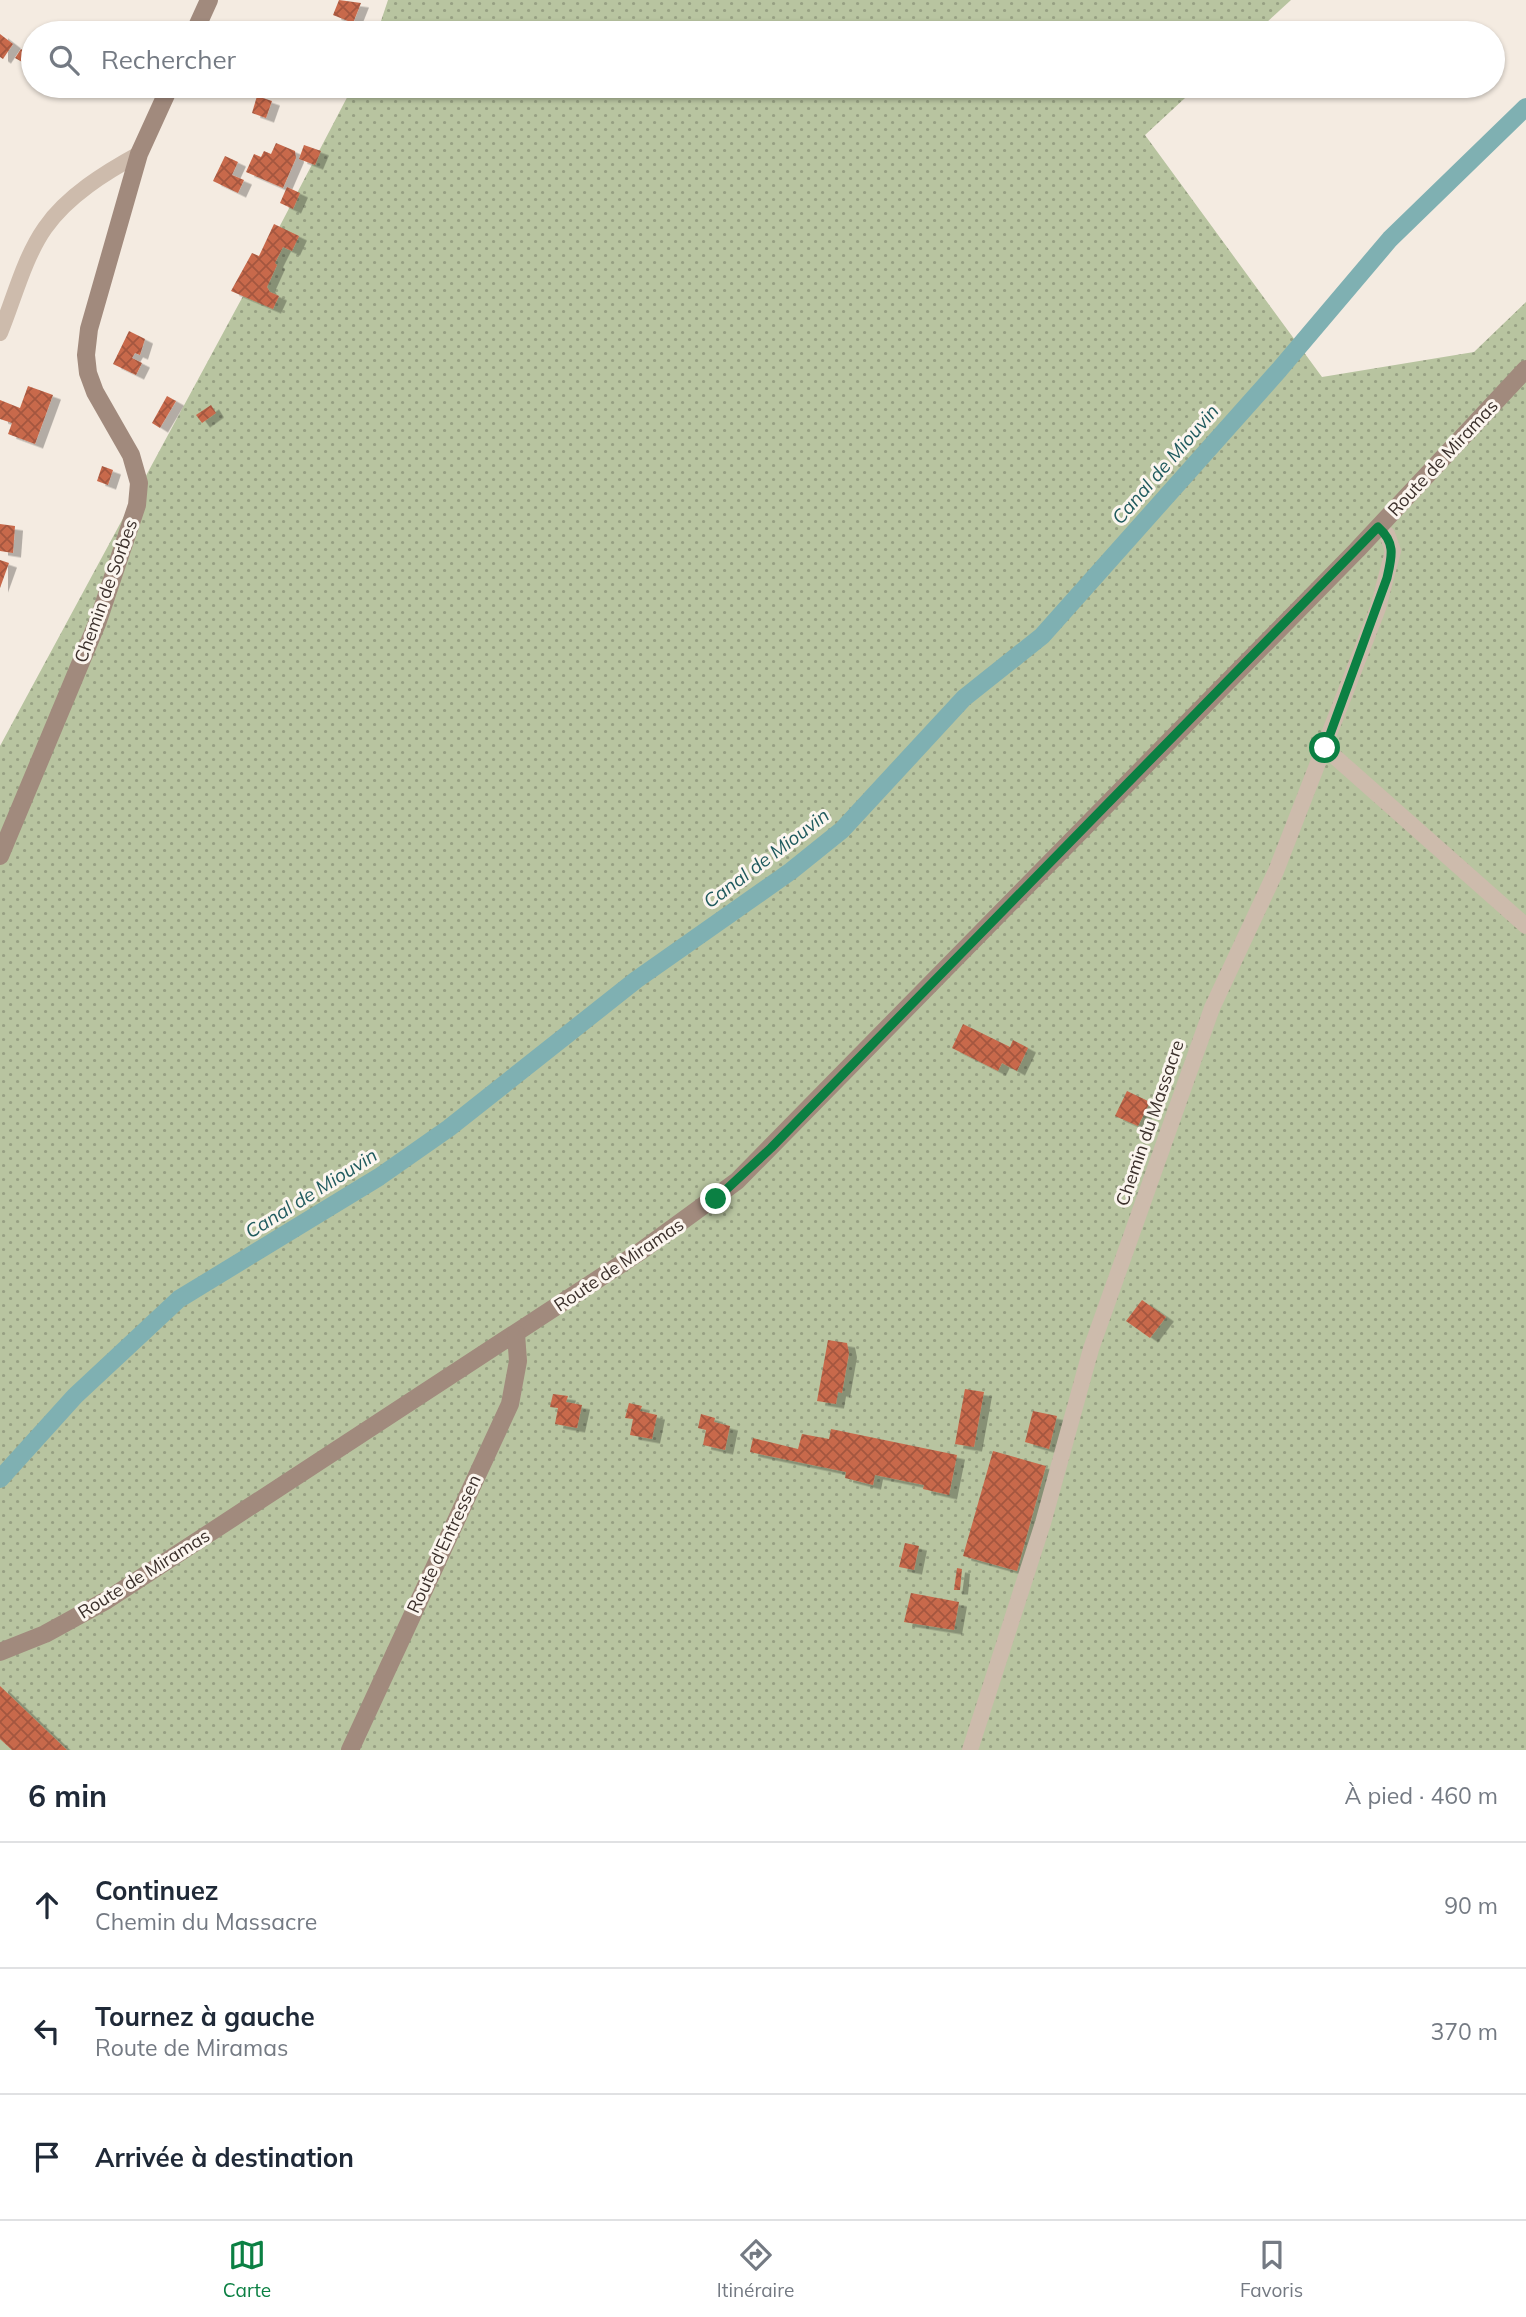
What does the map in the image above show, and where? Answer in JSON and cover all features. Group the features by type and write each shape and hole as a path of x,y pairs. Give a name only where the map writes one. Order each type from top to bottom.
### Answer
{"main road":[{"path":"199,21 209,0"},
{"name":"Chemin de Sorbes","path":"0,856 98,621 137,505 136,470 95,393 88,373 86,355 89,329 139,154 165,98"},
{"name":"Route de Miramas","path":"0,1652 45,1634 107,1600 516,1334 670,1231 737,1181 1378,527 1526,369"},
{"name":"Route d'Entressen","path":"350,1750 509,1404 517,1361 516,1334"}],"street":[{"path":"0,333 47,226 63,208 113,169 139,154"},
{"name":"Chemin du Massacre","path":"970,1750 1043,1523 1091,1349 1207,1020 1276,871 1325,748 1387,578 1394,551 1387,534 1378,527"},
{"path":"1325,748 1526,926"}],"green space":[{"path":"388,0 1291,0 1268,21 381,21"},
{"path":"347,98 1185,98 1145,135 1322,377 1474,352 1526,302 1526,1750 0,1750 0,746"}],"building":[{"path":"339,0 361,3 354,21 333,15"},
{"path":"0,34 13,44 3,59 0,57"},
{"path":"21,49 21,61 15,58"},
{"path":"256,98 272,101 266,118 252,113"},
{"path":"276,143 295,151 296,158 283,188 246,172 254,154 261,157 264,151 271,154"},
{"path":"304,145 321,151 315,165 299,159"},
{"path":"225,156 238,162 232,175 244,180 238,193 213,181"},
{"path":"287,187 300,193 293,209 280,203"},
{"path":"274,224 299,236 292,251 283,247 275,263 277,265 267,287 270,292 279,296 273,309 231,291 252,253 259,256"},
{"path":"129,331 145,339 140,355 135,353 132,358 142,363 136,375 113,364"},
{"path":"28,386 53,395 35,444 8,434 12,423 0,419 0,400 20,408"},
{"path":"167,396 176,401 160,428 152,423"},
{"path":"211,405 216,413 202,423 196,415"},
{"path":"102,466 113,470 108,485 97,481"},
{"path":"0,524 15,526 13,553 0,551"},
{"path":"0,560 9,563 0,588"},
{"path":"963,1024 1010,1047 1013,1040 1028,1048 1017,1071 1002,1063 998,1071 952,1048"},
{"path":"1127,1091 1150,1102 1138,1126 1115,1116"},
{"path":"1142,1300 1166,1317 1150,1338 1126,1321"},
{"path":"828,1340 847,1343 849,1353 842,1393 838,1392 836,1404 817,1401"},
{"path":"965,1389 984,1392 974,1447 955,1444"},
{"path":"553,1394 568,1396 566,1402 582,1405 577,1428 555,1424 558,1408 550,1407"},
{"path":"629,1403 642,1406 640,1411 657,1415 652,1439 630,1435 633,1419 625,1418"},
{"path":"1033,1411 1057,1416 1049,1449 1025,1442"},
{"path":"701,1414 715,1418 714,1422 730,1426 725,1450 703,1445 706,1430 698,1428"},
{"path":"831,1429 957,1455 949,1495 923,1489 924,1485 875,1475 873,1485 845,1478 846,1472 750,1452 753,1438 798,1449 802,1434 829,1439"},
{"path":"993,1451 1046,1466 1017,1571 963,1556"},
{"path":"905,1543 919,1546 914,1570 899,1567"},
{"path":"957,1568 962,1569 960,1590 954,1590"},
{"path":"911,1593 959,1602 954,1630 904,1622"},
{"path":"0,1686 67,1750 12,1750 0,1739"}],"waterway":[{"name":"Canal de Miouvin","path":"0,1479 75,1396 179,1299 379,1177 449,1128 636,980 791,871 842,830 964,698 1042,636 1279,370 1390,239 1526,107"}],"route":[{"path":"716,1199 843,1075 1378,527 1387,534 1394,551 1378,608 1325,748"}]}
